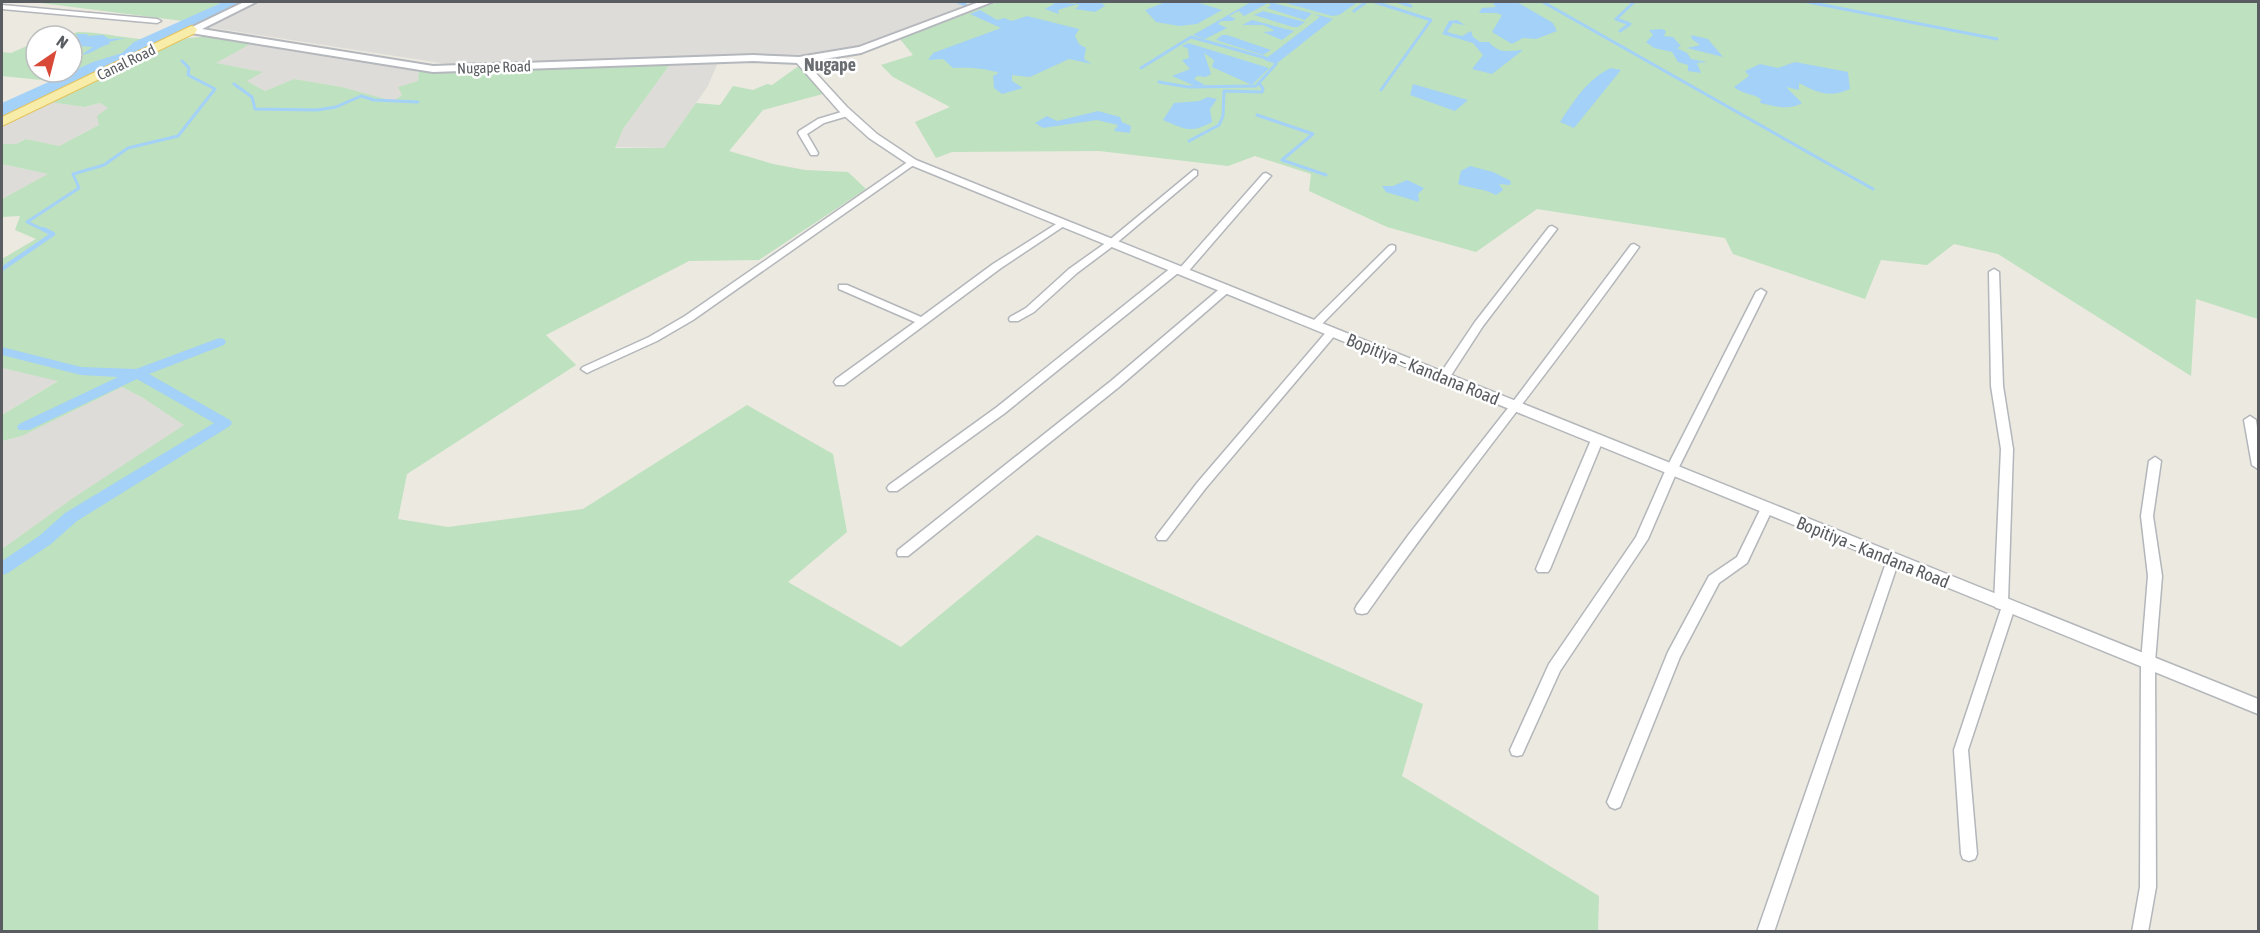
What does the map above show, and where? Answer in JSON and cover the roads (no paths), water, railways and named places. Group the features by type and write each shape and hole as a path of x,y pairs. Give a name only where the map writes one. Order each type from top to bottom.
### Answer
{"main road":[{"name":"Canal Road","path":"2,122 251,2"},
{"path":"799,60 874,46 987,2"},
{"name":"Nugape Road","path":"191,30 433,69 753,58 799,60"}],"street":[{"path":"2,7 157,21"},
{"name":"Bopitiya – Kandana Road","path":"799,60 848,113 873,136 912,162 2259,707"},
{"path":"814,153 802,133 821,121 848,113"},
{"path":"587,369 653,339 689,318 912,162"},
{"path":"1014,319 1030,310 1072,271 1110,244 1194,173"},
{"path":"893,488 1001,410 1179,271 1266,176"},
{"path":"840,382 922,321 1061,224"},
{"path":"1444,377 1479,324 1552,229"},
{"path":"1362,609 1421,526 1516,406 1634,247"},
{"path":"1314,325 1392,248"},
{"path":"1969,854 1961,750 2005,606 2007,449 1997,386 1994,272"},
{"path":"843,287 922,321"},
{"path":"903,553 1115,384 1227,288"},
{"path":"1517,750 1554,668 1642,538 1672,468 1761,292"},
{"path":"1162,537 1201,486 1332,332"},
{"path":"2250,420 2259,465"},
{"path":"1543,569 1597,440"},
{"path":"2140,932 2148,887 2148,662 2156,576 2147,516 2155,461"},
{"path":"1615,802 1673,656 1714,580 1742,560 1767,508"},
{"path":"1765,932 1893,560"}],"water":[{"path":"223,2 247,2 84,79 84,66 122,53 134,42"},
{"path":"1054,2 1077,4 1074,2 1101,2 1105,6 1095,12 1075,9 1079,6 1078,4 1058,10 1059,14 1045,9"},
{"path":"1166,2 1196,2 1222,10 1197,24 1179,26 1156,22 1145,10"},
{"path":"1251,2 1270,2 1312,13 1305,20 1267,8 1271,5 1268,3 1244,16 1239,11 1229,16 1236,19 1221,21 1218,24 1227,28 1205,39 1193,35"},
{"path":"1282,2 1358,2 1339,15 1332,16"},
{"path":"1492,2 1517,2 1553,23 1557,31 1536,39 1523,38 1512,44 1492,32 1502,15 1479,13 1482,8 1496,7"},
{"path":"980,10 997,20 1004,18 1012,21 1027,16 1079,29 1075,36 1079,44 1086,48 1084,59 1092,64 1069,59 1030,77 1012,75 1012,81 1023,88 1002,94 994,88 993,76 999,73 976,68 953,68 943,59 928,60 933,53 1001,28 970,14"},
{"path":"1263,11 1305,22 1298,27 1293,27 1254,15"},
{"path":"1313,14 1333,19 1276,64 1264,60 1320,17"},
{"path":"1252,20 1294,31 1282,40 1263,32 1274,31 1263,25 1242,25"},
{"path":"1457,20 1465,25 1453,23 1447,32 1462,36 1471,31 1473,37 1480,42 1489,42 1500,50 1523,50 1492,74 1472,69 1483,55 1473,43 1442,34 1449,21"},
{"path":"1649,30 1666,31 1664,36 1673,37 1681,46 1677,48 1687,53 1691,59 1707,62 1697,63 1701,73 1688,71 1688,65 1678,62 1672,52 1654,48 1646,42 1653,35"},
{"path":"84,34 88,34 87,36 103,35 109,39 125,38 109,42 110,44 84,54 93,47 84,46"},
{"path":"1222,35 1271,50 1263,55 1216,40"},
{"path":"1691,35 1708,39 1723,57 1687,48 1700,45 1692,39"},
{"path":"1188,43 1269,68 1252,85 1212,67 1214,60 1204,53 1211,74 1206,77 1197,76 1194,79 1205,85 1195,86 1172,76 1190,69 1182,60 1189,58 1188,49 1182,46"},
{"path":"1795,62 1848,72 1850,89 1830,94 1799,83 1799,90 1786,87 1802,103 1787,107 1760,103 1761,99 1734,87 1749,76 1745,71 1760,64 1778,68"},
{"path":"1611,68 1621,70 1574,128 1560,122 1588,84"},
{"path":"44,84 74,84 2,118 2,103"},
{"path":"1413,84 1468,100 1455,111 1410,95"},
{"path":"1208,97 1217,99 1210,109 1212,122 1198,128 1188,129 1163,120 1174,103 1199,101"},
{"path":"1098,111 1120,117 1122,122 1131,126 1130,133 1114,131 1118,125 1097,120 1043,128 1035,123 1047,116 1057,121"},
{"path":"1470,166 1493,172 1511,181 1510,185 1499,184 1503,190 1496,195 1458,184 1461,171"},
{"path":"1407,180 1424,188 1418,194 1419,202 1386,192 1382,186 1393,186"}],"waterway":[{"path":"958,2 966,5"},
{"path":"1354,11 1366,2"},
{"path":"1375,2 1431,20 1381,90"},
{"path":"1399,2 1411,6"},
{"path":"1543,2 1873,189"},
{"path":"1620,31 1630,24 1616,19 1634,2"},
{"path":"1808,2 1997,39"},
{"path":"1141,68 1191,37 1266,58"},
{"path":"46,231 27,222 79,188 73,174 104,165 128,148 178,136 215,89 188,75 189,68 182,61"},
{"path":"1159,82 1188,87 1256,86 1276,64"},
{"path":"1189,141 1219,125 1223,116 1224,91 1262,92 1263,89 1259,83"},
{"path":"234,84 252,97 255,109 317,110 336,107 361,96 374,100 418,102"},
{"path":"1257,115 1313,134 1282,160 1326,175"},
{"path":"2,269 53,234 43,229"},
{"path":"137,373 219,342"},
{"path":"2,351 81,371 137,373"},
{"path":"2,569 45,540 71,517 225,423 137,373"},
{"path":"24,427 137,373"}],"district":[{"name":"Nugape","path":"830,64"}]}
